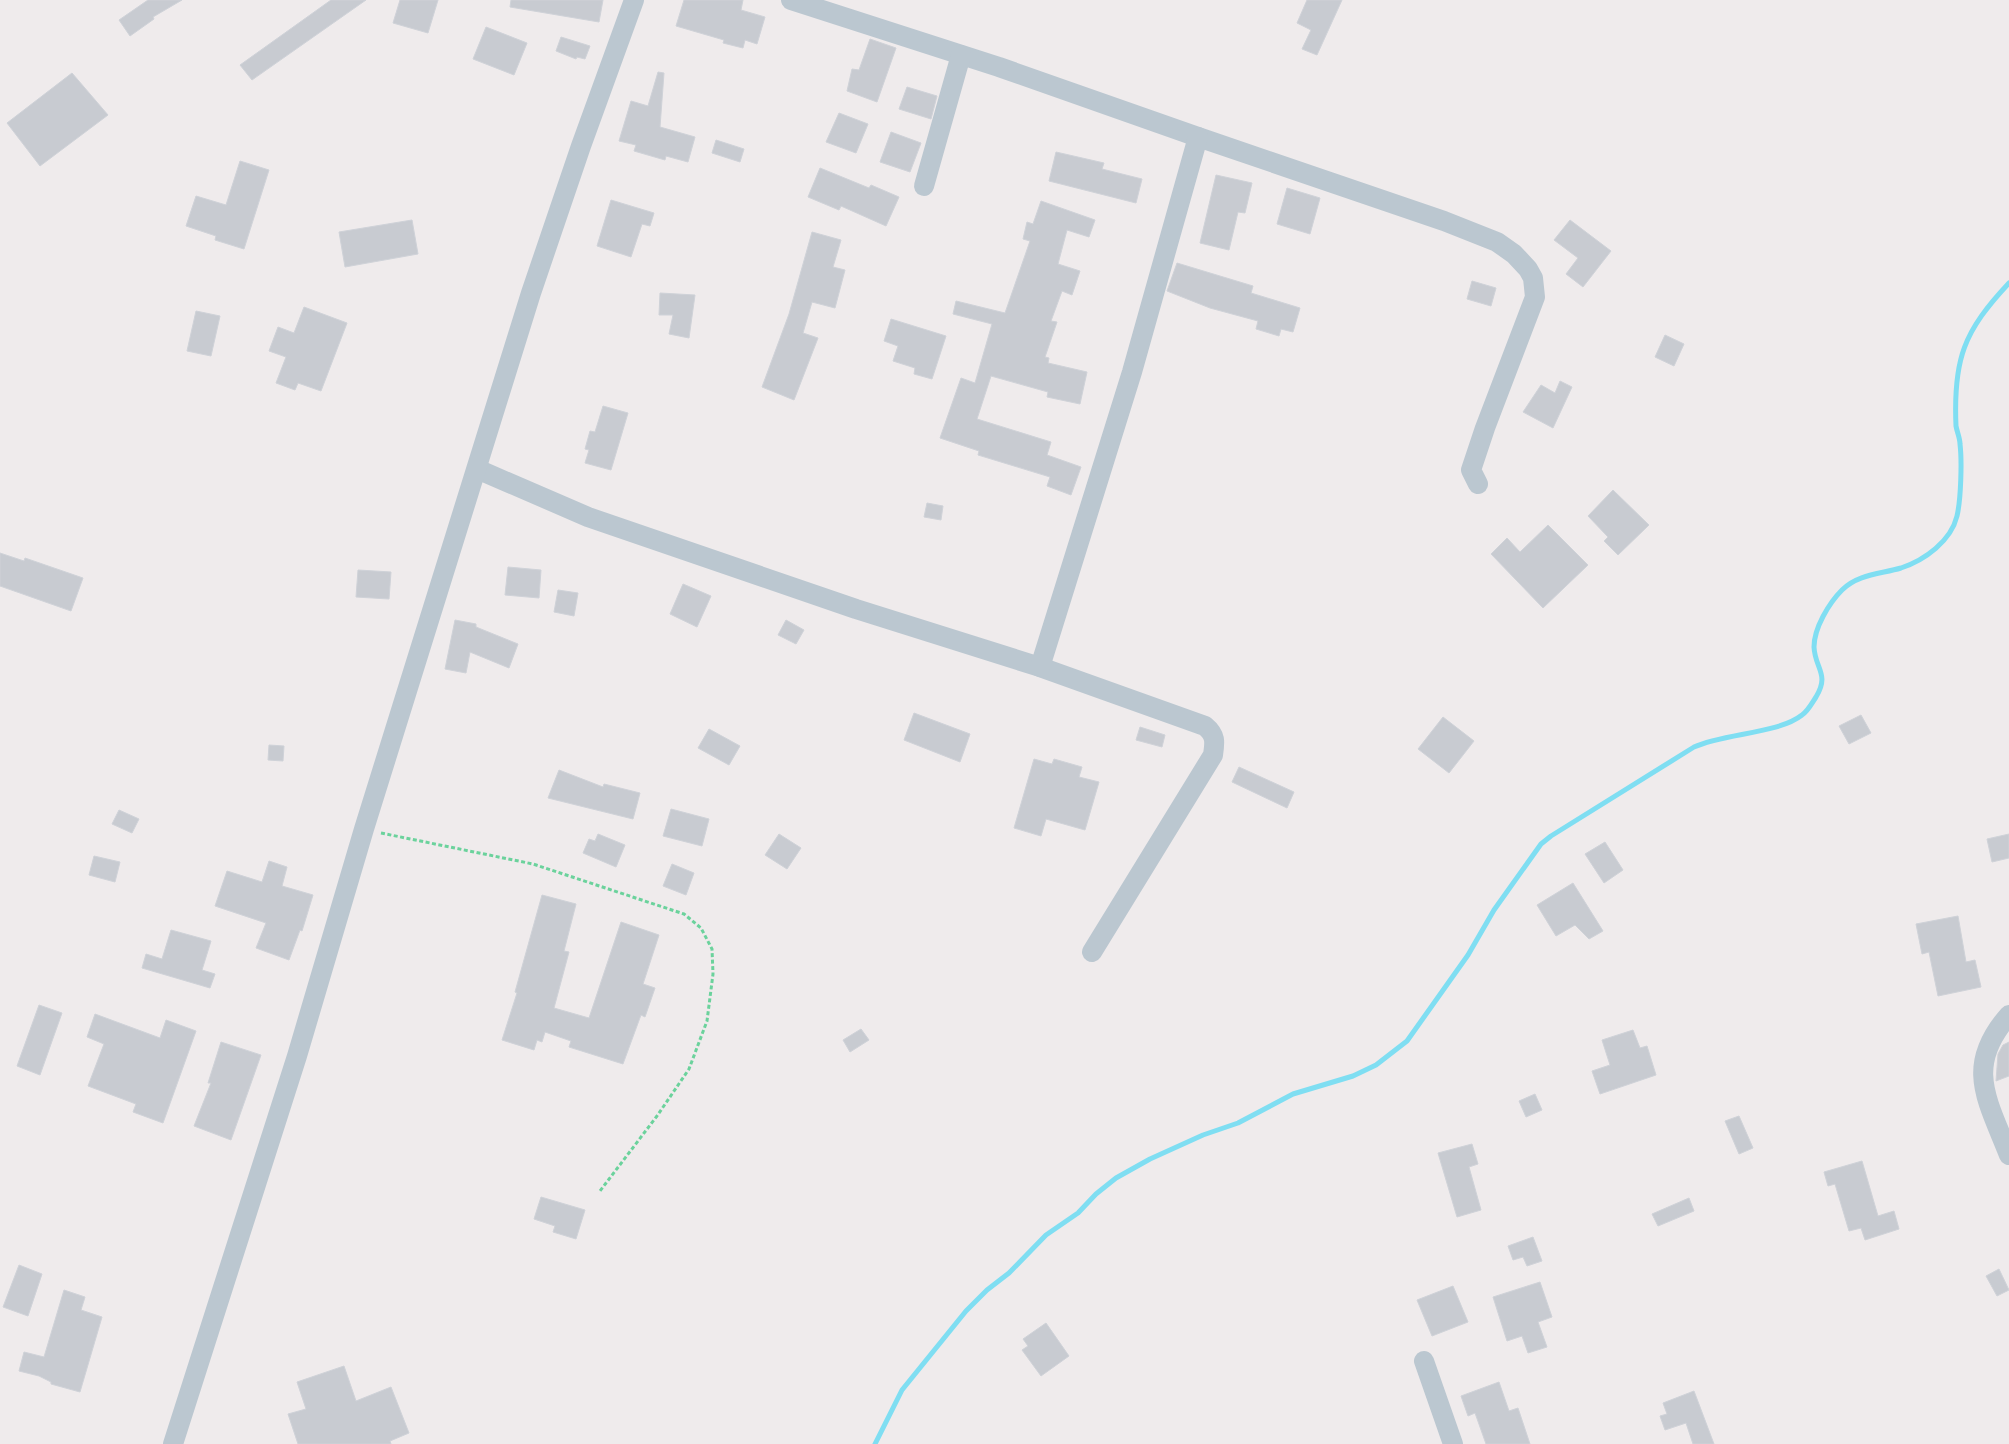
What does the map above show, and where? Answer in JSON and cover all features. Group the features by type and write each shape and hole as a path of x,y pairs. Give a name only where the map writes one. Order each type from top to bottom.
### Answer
{"street":[{"path":"173,1444 297,1056 364,829 531,293 581,146 634,0"},
{"path":"791,0 960,54 1497,242 1514,254 1528,269 1533,278 1534,297 1471,470 1478,484"},
{"path":"924,186 960,54"},
{"path":"1040,667 1132,372 1198,137"},
{"path":"477,469 597,520 856,609 1040,667 1205,726 1213,732 1213,756 1092,952"},
{"path":"2009,1015 1994,1031 1986,1051 1982,1070 1984,1087 2009,1155"},
{"path":"1424,1361 1453,1444"}],"path":[{"path":"364,829 533,864 684,914 701,928 712,949 713,974 707,1021 689,1069 657,1116 600,1191"}],"building":[{"path":"148,0 182,0 153,17 154,19 130,36 119,20"},
{"path":"331,0 366,0 252,80 240,65"},
{"path":"400,0 438,0 428,33 393,23"},
{"path":"511,0 603,0 599,22 510,7"},
{"path":"684,0 743,0 741,10 765,17 757,44 745,40 743,48 723,43 724,40 676,26"},
{"path":"1307,0 1342,0 1317,55 1302,49 1311,30 1297,23"},
{"path":"486,27 527,43 514,75 473,59"},
{"path":"561,37 590,46 585,59 577,57 576,59 556,51"},
{"path":"870,39 896,48 877,102 847,91 852,69 859,70"},
{"path":"658,72 664,73 660,127 695,137 688,162 666,156 665,160 634,151 636,145 619,141 631,101 648,106"},
{"path":"72,73 108,115 40,166 7,123"},
{"path":"907,87 937,96 931,119 899,109"},
{"path":"839,113 868,124 856,153 826,142"},
{"path":"891,132 921,143 910,172 880,162"},
{"path":"716,140 744,149 740,162 712,153"},
{"path":"1056,152 1104,163 1102,169 1142,179 1136,203 1049,181"},
{"path":"240,161 269,170 244,249 215,240 216,236 186,226 196,196 226,205"},
{"path":"820,168 869,188 871,185 899,197 886,226 841,206 839,210 808,197"},
{"path":"1216,175 1252,183 1245,213 1238,212 1229,250 1200,243"},
{"path":"1287,188 1320,198 1310,234 1277,224"},
{"path":"611,200 654,213 650,226 642,224 631,257 597,246"},
{"path":"1041,201 1095,220 1089,237 1067,230 1058,264 1080,271 1072,295 1062,291 1051,321 1057,322 1045,357 1049,358 1048,363 1087,372 1080,404 1047,397 1048,392 991,376 977,419 1051,442 1047,455 1081,467 1071,495 1047,486 1050,477 978,455 979,451 940,438 961,378 975,383 992,324 953,314 956,301 1005,313 1030,241 1023,239 1027,222 1033,224"},
{"path":"412,220 418,254 345,267 339,232"},
{"path":"1570,220 1611,251 1583,287 1566,274 1578,258 1554,240"},
{"path":"812,232 841,240 833,267 845,270 835,308 812,302 803,333 818,338 794,400 762,387 789,314"},
{"path":"1177,263 1253,286 1251,293 1300,308 1293,332 1281,329 1279,336 1256,329 1258,321 1210,308 1167,291"},
{"path":"1472,281 1496,288 1491,306 1467,299"},
{"path":"660,293 695,295 689,338 669,334 673,315 659,315"},
{"path":"304,307 347,323 321,391 298,383 295,390 276,383 286,357 269,351 278,327 294,333"},
{"path":"196,311 220,316 211,356 187,351"},
{"path":"891,319 946,336 932,379 914,374 915,368 893,361 898,346 884,341"},
{"path":"1665,335 1684,344 1674,366 1655,357"},
{"path":"1560,381 1572,387 1553,428 1523,412 1541,385 1555,393"},
{"path":"603,406 628,413 611,470 585,463 589,450 585,449 590,431 595,432"},
{"path":"1613,490 1649,525 1618,555 1604,541 1608,537 1588,516"},
{"path":"927,503 943,506 941,520 924,517"},
{"path":"1548,525 1588,565 1543,608 1491,554 1507,538 1520,552"},
{"path":"0,553 24,561 25,558 83,578 71,611 0,586"},
{"path":"508,567 541,570 539,598 505,595"},
{"path":"358,570 391,572 389,599 356,597"},
{"path":"683,584 711,596 697,627 670,614"},
{"path":"558,590 578,593 574,616 554,612"},
{"path":"455,620 476,624 476,627 518,644 509,668 470,652 466,673 445,669"},
{"path":"786,620 804,630 796,644 778,635"},
{"path":"914,713 970,734 960,762 904,740"},
{"path":"1861,715 1871,733 1849,744 1839,726"},
{"path":"1443,717 1474,741 1449,773 1418,749"},
{"path":"1140,727 1165,735 1162,747 1136,740"},
{"path":"709,729 740,746 729,765 698,748"},
{"path":"269,745 284,746 283,761 268,760"},
{"path":"1034,759 1052,764 1054,759 1082,767 1079,777 1099,782 1085,830 1046,819 1041,836 1014,828"},
{"path":"1239,767 1294,792 1287,808 1232,782"},
{"path":"559,770 603,787 604,784 640,793 633,819 548,798"},
{"path":"671,809 709,819 702,846 663,836"},
{"path":"119,810 139,819 132,833 112,824"},
{"path":"598,834 625,845 616,867 583,853 589,839 595,841"},
{"path":"779,834 801,848 787,869 765,855"},
{"path":"2009,834 2009,858 1992,862 1987,839"},
{"path":"1605,842 1623,870 1604,883 1585,854"},
{"path":"94,856 120,862 115,882 89,875"},
{"path":"269,861 287,867 282,886 313,895 302,931 300,930 289,960 256,948 266,923 215,906 227,871 262,882"},
{"path":"672,864 694,873 686,895 663,886"},
{"path":"1573,883 1603,931 1589,939 1575,925 1556,936 1537,905"},
{"path":"542,895 576,904 564,951 569,952 554,1008 589,1018 621,922 659,935 643,984 655,988 645,1017 641,1015 623,1064 569,1047 571,1041 545,1032 542,1042 537,1040 534,1050 502,1040 517,993 515,992"},
{"path":"1958,916 1966,962 1975,960 1981,987 1938,996 1929,952 1922,954 1916,924"},
{"path":"171,930 211,941 202,970 215,974 210,988 142,968 146,954 162,959"},
{"path":"39,1005 62,1013 40,1075 17,1066"},
{"path":"95,1014 160,1038 166,1020 196,1031 163,1123 133,1112 136,1104 88,1086 104,1044 87,1037"},
{"path":"861,1029 869,1040 850,1052 843,1040"},
{"path":"1633,1030 1640,1048 1647,1046 1656,1075 1600,1094 1592,1071 1610,1065 1602,1040"},
{"path":"221,1042 261,1055 231,1140 194,1126 211,1083 208,1083"},
{"path":"2009,1042 2009,1076 1996,1081 1998,1054 2003,1045"},
{"path":"1535,1094 1542,1110 1526,1117 1519,1101"},
{"path":"1739,1116 1753,1148 1739,1154 1725,1121"},
{"path":"1472,1144 1478,1164 1469,1167 1481,1210 1457,1217 1438,1153"},
{"path":"1862,1161 1878,1216 1894,1211 1899,1229 1865,1240 1861,1228 1849,1231 1835,1184 1828,1186 1824,1172"},
{"path":"541,1197 585,1210 576,1239 553,1232 555,1226 534,1219"},
{"path":"1689,1198 1694,1211 1658,1226 1652,1214"},
{"path":"1533,1237 1542,1261 1527,1266 1523,1257 1513,1260 1508,1246"},
{"path":"19,1265 42,1274 28,1316 3,1307"},
{"path":"1999,1269 2009,1290 1997,1296 1986,1276"},
{"path":"1540,1282 1552,1317 1538,1322 1547,1347 1528,1353 1522,1336 1507,1341 1493,1297"},
{"path":"1453,1286 1468,1322 1432,1336 1417,1300"},
{"path":"64,1290 85,1297 81,1310 102,1317 80,1392 51,1384 51,1382 39,1376 19,1371 24,1352 44,1357"},
{"path":"1046,1323 1069,1356 1041,1376 1022,1350 1028,1346 1023,1339"},
{"path":"344,1366 356,1401 391,1387 409,1433 390,1441 391,1444 298,1444 288,1414 306,1409 297,1382"},
{"path":"1499,1382 1509,1411 1518,1408 1530,1444 1486,1444 1475,1413 1468,1416 1461,1396"},
{"path":"1694,1391 1714,1444 1693,1444 1686,1423 1665,1430 1660,1416 1667,1414 1663,1403"}],"waterway":[{"path":"875,1444 902,1390 966,1311 987,1290 1009,1273 1046,1235 1078,1213 1096,1194 1116,1178 1150,1159 1203,1135 1238,1123 1293,1094 1353,1076 1376,1065 1407,1041 1468,955 1494,910 1541,844 1694,747 1706,742 1779,726 1792,721 1806,711 1816,697 1822,683 1814,647 1819,624 1837,595 1855,581 1870,575 1901,568 1928,555 1943,541 1954,525 1957,516 1961,480 1960,439 1956,426 1957,382 1960,364 1965,347 1981,316 2009,283"}]}
